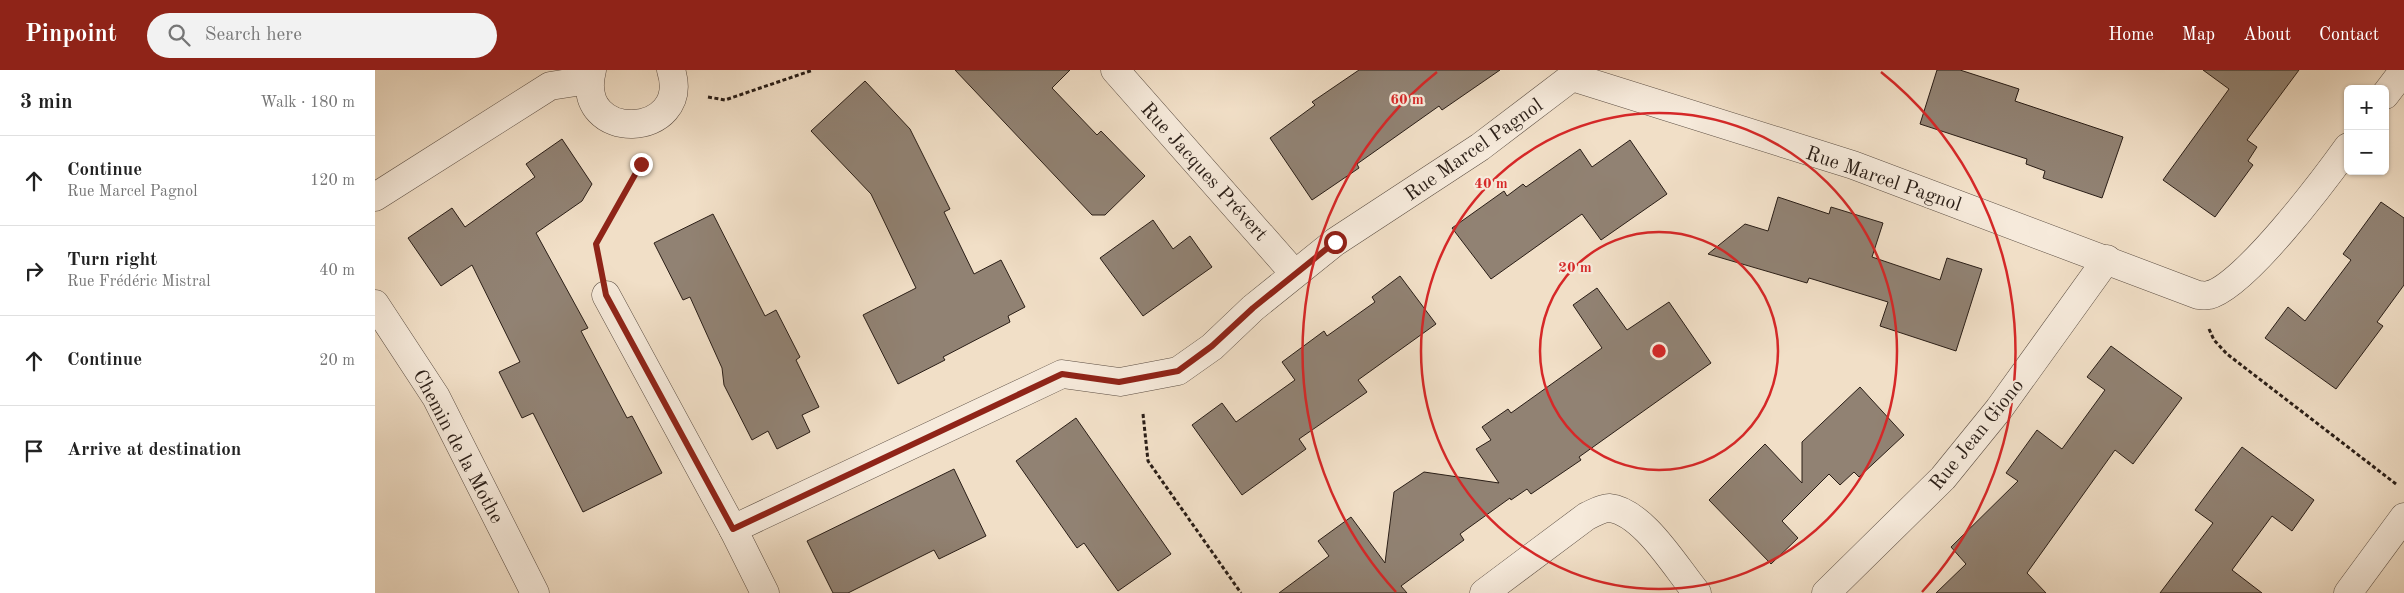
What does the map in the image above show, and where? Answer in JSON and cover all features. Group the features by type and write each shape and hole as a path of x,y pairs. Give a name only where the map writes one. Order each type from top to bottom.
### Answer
{"street":[{"name":"Rue Jacques Prévert","path":"1115,70 1294,272"},
{"path":"2389,91 2404,70"},
{"name":"Rue Marcel Pagnol","path":"733,529 1062,374 1119,382 1178,371 1212,346 1294,272 1335,242 1480,147 1573,74 1853,165 2107,259 2198,295"},
{"path":"375,197 550,86 591,75 590,93 595,104 603,114 613,122 625,125 638,125 651,121 669,103 672,80"},
{"path":"2198,295 2210,295 2228,285 2253,264 2323,182 2344,153"},
{"name":"Rue Jean Giono","path":"1826,593 1943,478 1999,409 2107,259"},
{"path":"606,295 733,529 765,593"},
{"name":"Chemin de la Mothe","path":"375,304 436,396 535,593"},
{"path":"1483,593 1587,516 1607,508 1623,512 1642,524 1697,593"},
{"path":"2348,593 2404,517"}],"path":[{"path":"672,80 725,100 813,70"},
{"path":"606,295 596,244 641,164 638,125"},
{"path":"2198,295 2205,323 2215,340 2227,354 2404,490"},
{"path":"1139,378 1148,460 1241,593"}],"building":[{"path":"955,70 1070,70 1052,88 1097,135 1101,131 1145,176 1105,215 1092,215"},
{"path":"1359,70 1500,70 1442,110 1439,106 1357,164 1359,168 1312,200 1270,138 1315,105 1312,102"},
{"path":"1937,70 1960,70 2019,89 2015,101 2123,137 2102,198 2043,178 2045,171 2026,164 2027,159 1920,124"},
{"path":"2203,70 2299,70 2247,140 2257,147 2248,161 2253,165 2215,217 2163,180 2229,89"},
{"path":"865,81 910,129 950,209 944,212 974,274 1001,260 1025,307 1008,316 1010,322 943,357 945,360 898,384 863,315 916,288 871,194 811,131"},
{"path":"562,139 592,184 582,201 536,233 588,328 581,331 627,418 632,416 662,473 583,512 533,413 522,418 499,372 520,362 472,265 441,286 408,238 452,208 465,227 535,177 526,164"},
{"path":"1630,140 1667,194 1601,240 1582,214 1491,279 1452,228 1504,191 1507,196 1523,184 1526,187 1580,149 1592,167"},
{"path":"1778,197 1829,214 1831,207 1883,223 1872,257 1940,280 1947,258 1982,269 1956,351 1880,326 1888,302 1809,278 1807,283 1708,254 1745,224 1768,231"},
{"path":"2381,202 2404,218 2404,285 2377,322 2383,326 2336,389 2265,338 2288,307 2305,321 2351,260 2343,254"},
{"path":"713,214 765,316 776,310 800,357 796,360 819,407 802,415 810,432 777,449 768,431 752,440 724,385 722,368 690,297 683,300 654,243"},
{"path":"1153,220 1173,249 1190,236 1212,267 1143,316 1100,258"},
{"path":"1400,276 1436,324 1358,380 1367,392 1299,439 1306,449 1242,495 1192,425 1222,403 1236,422 1295,380 1282,362 1324,331 1327,336 1375,302 1372,297"},
{"path":"1597,288 1627,330 1669,302 1711,363 1579,457 1581,460 1531,494 1527,489 1511,500 1510,498 1460,534 1464,540 1401,586 1407,593 1279,593 1329,556 1318,541 1351,517 1385,563 1394,492 1424,472 1499,483 1476,449 1491,440 1482,427 1508,409 1511,413 1602,348 1573,305"},
{"path":"2111,346 2182,398 2133,464 2115,450 2027,573 2046,593 1936,593 1966,564 1951,547 2018,481 2006,473 2037,430 2062,449 2105,390 2087,377"},
{"path":"1860,387 1904,435 1859,477 1854,472 1840,485 1829,474 1782,521 1798,538 1771,564 1709,500 1765,444 1802,483 1802,442"},
{"path":"1076,418 1171,554 1118,591 1084,543 1077,548 1016,461"},
{"path":"2242,447 2314,500 2292,531 2272,516 2232,570 2262,593 2160,593 2213,523 2195,510"},
{"path":"954,469 986,536 939,559 934,550 848,593 833,593 807,541"}],"route":[{"path":"641,164 596,244 606,295 733,529 1062,374 1119,382 1178,371 1212,346 1294,272 1335,242"}]}
